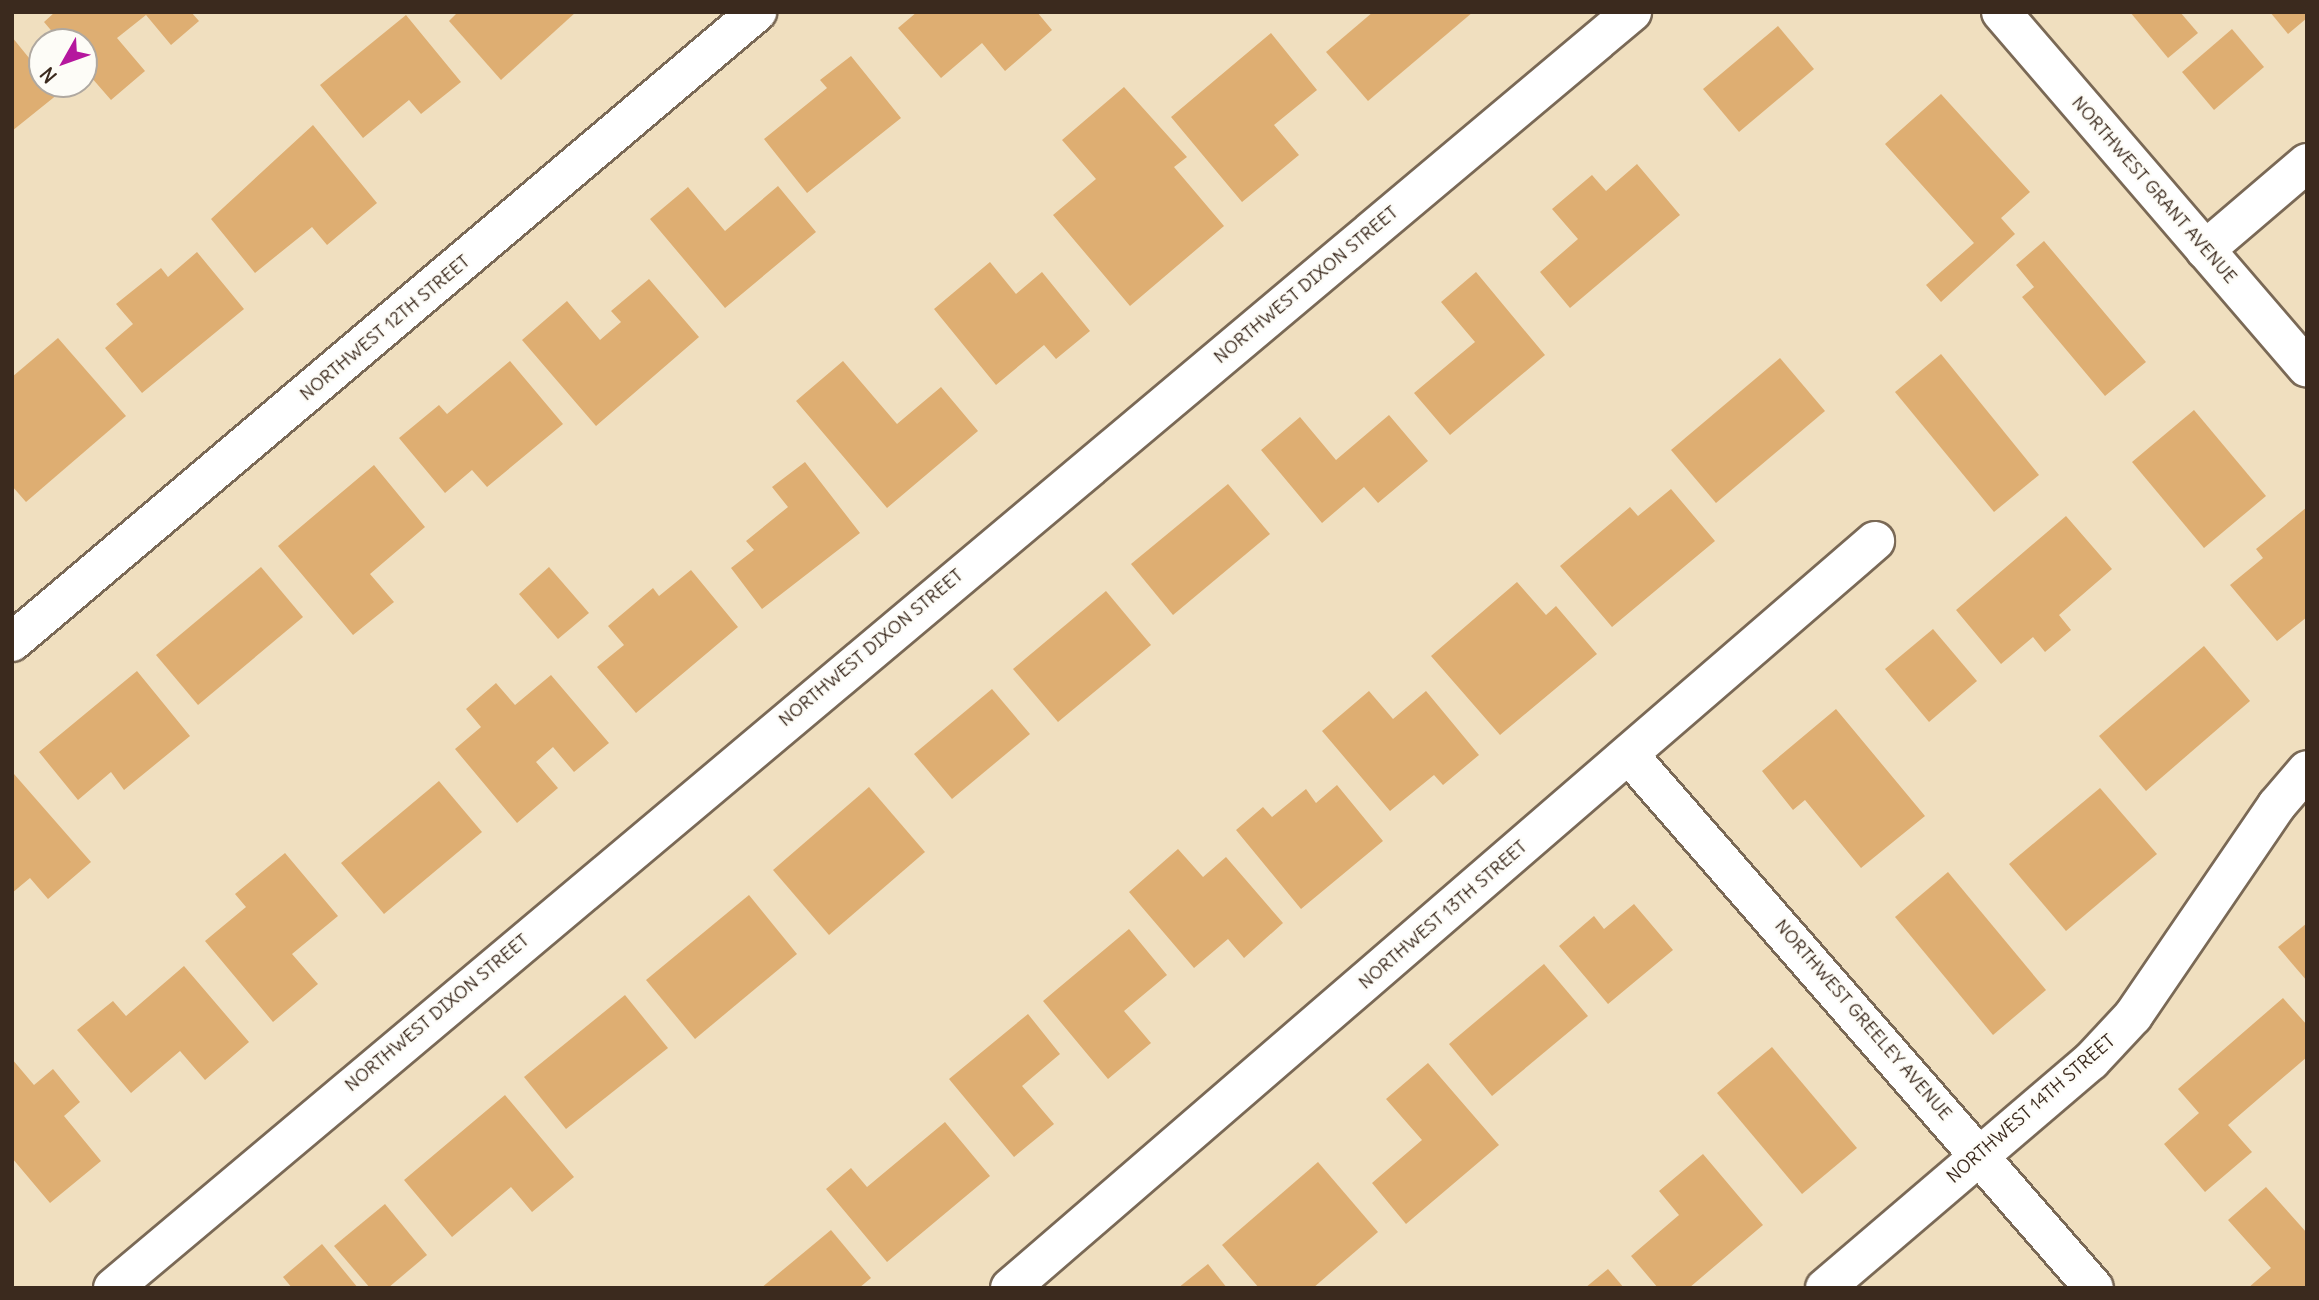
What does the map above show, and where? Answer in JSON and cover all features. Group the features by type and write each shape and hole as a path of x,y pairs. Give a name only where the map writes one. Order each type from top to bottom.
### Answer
{"street":[{"name":"NORTHWEST 12TH STREET","path":"12,642 757,12"},
{"name":"NORTHWEST DIXON STREET","path":"113,1288 1632,12"},
{"name":"NORTHWEST GRANT AVENUE","path":"2001,12 2307,368"},
{"path":"2205,250 2307,163"},
{"name":"NORTHWEST 13TH STREET","path":"1010,1288 1875,541"},
{"name":"NORTHWEST GREELEY AVENUE","path":"1629,755 2094,1288"},
{"name":"NORTHWEST 14TH STREET","path":"1825,1288 2091,1061 2133,1016 2307,770"}],"building":[{"path":"55,12 191,12 199,21 171,45 146,15 117,38 145,71 111,100 98,85 98,28 49,28 44,22"},
{"path":"458,12 576,12 501,80 449,21"},
{"path":"917,12 1037,12 1052,30 1005,71 982,43 941,78 898,28"},
{"path":"1373,12 1473,12 1368,101 1326,52"},
{"path":"2130,12 2180,12 2198,33 2168,58"},
{"path":"2270,12 2307,12 2307,18 2288,34"},
{"path":"406,15 461,82 421,114 409,100 363,138 320,85"},
{"path":"1778,26 1814,69 1739,132 1703,89"},
{"path":"2232,29 2264,67 2214,110 2182,72"},
{"path":"1271,33 1317,90 1274,125 1299,155 1242,202 1171,117"},
{"path":"12,37 28,57 28,98 53,98 12,131"},
{"path":"851,56 901,118 807,193 764,139 827,88 820,80"},
{"path":"1124,87 1187,157 1174,167 1224,226 1130,306 1053,215 1096,179 1062,140"},
{"path":"1941,94 2030,192 2001,218 2015,234 1941,302 1926,285 1974,243 1885,144"},
{"path":"313,125 377,203 327,245 312,227 255,273 211,219"},
{"path":"1637,164 1680,215 1570,308 1540,272 1578,239 1552,209 1592,175 1606,191"},
{"path":"778,186 816,232 725,308 650,219 688,187 725,231"},
{"path":"2044,241 2146,362 2105,396 2022,297 2034,287 2016,265"},
{"path":"197,252 244,309 142,393 105,348 133,324 116,304 161,268 168,277"},
{"path":"990,262 1016,294 1042,272 1090,331 1056,359 1044,345 996,385 934,309"},
{"path":"1476,272 1545,355 1450,435 1414,393 1475,342 1441,302"},
{"path":"649,279 699,337 596,426 522,340 567,301 600,340 621,322 611,311"},
{"path":"58,338 126,416 26,502 12,486 12,377"},
{"path":"1941,354 2039,475 1994,512 1895,392"},
{"path":"1780,358 1825,411 1716,503 1671,450"},
{"path":"510,361 563,424 487,487 472,470 445,493 399,438 439,405 447,414"},
{"path":"843,361 897,424 941,387 978,431 887,508 796,401"},
{"path":"2194,410 2266,496 2204,548 2132,462"},
{"path":"1389,415 1428,461 1378,503 1364,487 1322,523 1261,450 1300,417 1336,460"},
{"path":"805,462 860,533 762,609 731,568 754,550 746,541 788,507 772,487"},
{"path":"374,465 425,527 370,574 394,602 353,635 278,546"},
{"path":"1228,484 1270,534 1173,615 1131,564"},
{"path":"1671,489 1715,541 1612,627 1560,566 1630,507 1638,516"},
{"path":"2307,507 2307,617 2277,641 2230,585 2263,558 2256,549"},
{"path":"2066,516 2112,569 2059,615 2071,630 2045,652 2033,637 2001,664 1956,610"},
{"path":"261,567 303,617 198,705 156,655"},
{"path":"549,567 589,613 558,639 519,594"},
{"path":"691,570 738,627 636,713 597,667 624,645 608,626 653,588 659,596"},
{"path":"1517,582 1546,615 1556,606 1597,654 1500,735 1431,656"},
{"path":"1106,591 1151,645 1058,722 1013,669"},
{"path":"1933,629 1977,681 1929,722 1885,669"},
{"path":"2204,646 2250,701 2146,791 2099,736"},
{"path":"137,671 190,736 124,790 111,772 78,800 39,752"},
{"path":"551,675 609,743 574,772 553,747 536,762 558,788 517,823 455,749 481,727 466,709 496,683 515,705"},
{"path":"992,689 1030,734 952,799 914,754"},
{"path":"1369,691 1393,719 1426,691 1479,755 1443,785 1434,775 1390,811 1322,731"},
{"path":"1836,709 1925,816 1861,868 1805,800 1793,810 1762,771"},
{"path":"14,774 91,862 48,899 30,878 12,893"},
{"path":"439,781 482,832 384,914 341,863"},
{"path":"1337,785 1383,841 1301,909 1236,830 1263,807 1272,817 1306,789 1316,803"},
{"path":"869,787 925,852 829,935 773,870"},
{"path":"2100,788 2157,854 2066,931 2009,864"},
{"path":"1178,849 1203,877 1226,857 1283,923 1244,958 1228,939 1194,968 1129,892"},
{"path":"285,853 338,916 292,954 318,984 273,1022 205,941 246,907 235,894"},
{"path":"1948,872 2046,990 1993,1035 1895,917"},
{"path":"749,895 797,954 695,1039 646,980"},
{"path":"1634,904 1673,950 1608,1004 1559,946 1594,916 1604,929"},
{"path":"2307,923 2307,981 2278,947"},
{"path":"1129,929 1167,975 1124,1011 1151,1043 1108,1079 1043,1001"},
{"path":"1544,964 1588,1016 1492,1096 1449,1044"},
{"path":"184,966 249,1042 205,1080 180,1051 131,1093 77,1030 113,1001 126,1016"},
{"path":"625,995 668,1048 566,1129 524,1077"},
{"path":"2283,998 2307,1025 2307,1057 2228,1125 2252,1152 2205,1192 2164,1144 2199,1113 2178,1089"},
{"path":"1028,1014 1060,1054 1022,1086 1054,1124 1014,1157 949,1079"},
{"path":"1772,1047 1857,1148 1802,1194 1717,1093"},
{"path":"12,1059 34,1085 53,1069 80,1102 64,1116 101,1161 50,1203 12,1158"},
{"path":"1428,1063 1499,1145 1406,1224 1372,1183 1422,1140 1386,1099"},
{"path":"505,1095 574,1177 532,1212 511,1187 452,1237 404,1180"},
{"path":"945,1122 990,1176 887,1262 826,1189 851,1168 867,1187"},
{"path":"1703,1154 1763,1225 1689,1288 1658,1288 1631,1256 1679,1215 1659,1191"},
{"path":"1318,1162 1378,1232 1313,1288 1259,1288 1222,1245"},
{"path":"2266,1187 2307,1233 2307,1288 2248,1288 2271,1268 2228,1220"},
{"path":"385,1204 427,1255 388,1288 370,1288 334,1246"},
{"path":"831,1230 871,1278 859,1288 761,1288"},
{"path":"322,1244 358,1288 292,1288 283,1277"},
{"path":"1208,1264 1227,1288 1178,1288"},
{"path":"1608,1269 1624,1288 1585,1288"}]}
